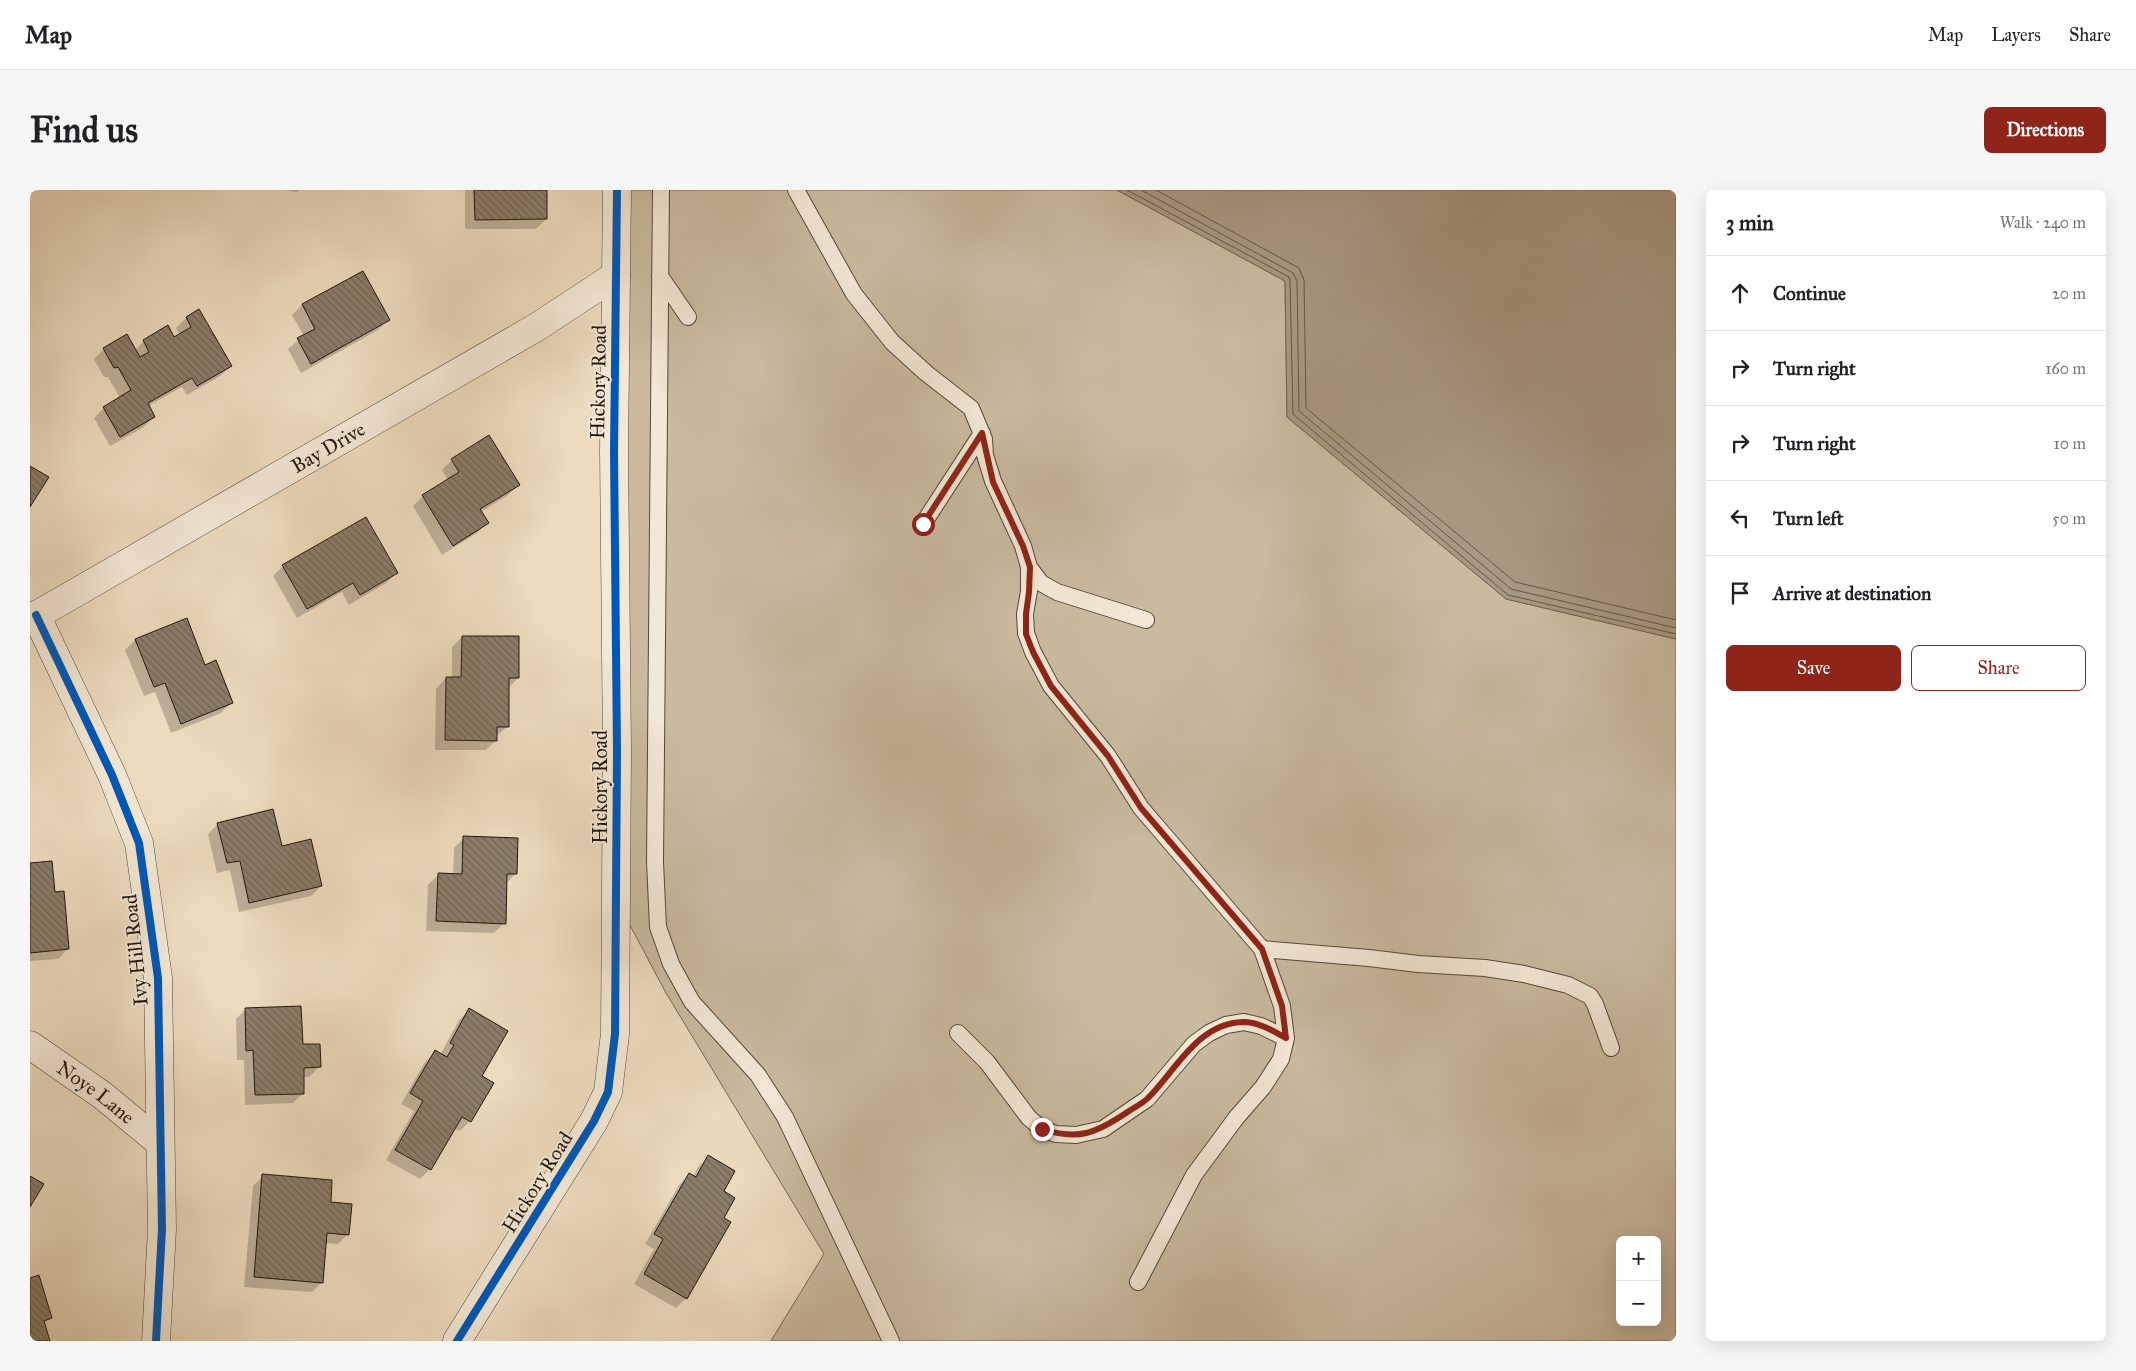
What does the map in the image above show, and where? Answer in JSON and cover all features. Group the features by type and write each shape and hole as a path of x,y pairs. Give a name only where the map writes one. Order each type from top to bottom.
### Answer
{"street":[{"name":"Hickory Road","path":"457,1341 594,1121 608,1092 616,1034 617,751 614,451 617,190"},
{"name":"Bay Drive","path":"33,617 537,327 616,275"},
{"name":"Ivy Hill Road","path":"33,617 112,775 138,844 158,978 159,1142 162,1229 156,1341"},
{"name":"Noye Lane","path":"30,1045 102,1095 159,1142"}],"lane":[{"path":"661,190 655,862 658,927 671,964 692,1002 758,1075 785,1117 891,1341"},
{"path":"796,190 854,294 892,342 971,408 982,433 993,482 1023,546 1030,567 1042,583 1057,592 1146,620"},
{"path":"660,276 688,318"},
{"path":"923,524 982,433"},
{"path":"1030,567 1026,634 1051,686 1108,756 1141,808 1262,949 1282,1006 1286,1038 1281,1059 1194,1175 1138,1282"},
{"path":"1262,949 1418,964 1485,968 1524,974 1568,985 1590,996 1595,1004 1611,1048"},
{"path":"958,1033 987,1062 1029,1118 1042,1129 1056,1134 1076,1135 1102,1129 1147,1099 1194,1044 1209,1033 1226,1025 1244,1022 1261,1026 1286,1038"}],"shaded area":[{"path":"624,190 1117,190 1285,281 1287,417 1506,599 1676,639 1676,1341 771,1341 824,1254 666,993 616,899"}],"water":[{"path":"1117,190 1676,190 1676,639 1506,599 1287,417 1285,281"}],"building":[{"path":"474,190 547,190 547,219 475,220"},
{"path":"363,271 390,320 311,364 297,338 315,329 302,304"},
{"path":"199,309 232,366 197,386 192,378 148,403 155,417 120,437 103,407 131,390 118,367 114,368 103,348 127,334 140,357 149,352 143,340 168,325 174,337 191,327 186,317"},
{"path":"489,435 520,485 480,509 489,523 453,546 422,495 459,472 451,459"},
{"path":"30,466 49,477 30,507"},
{"path":"366,517 398,573 360,595 353,583 307,609 282,565"},
{"path":"187,618 205,665 216,660 233,703 181,724 165,683 154,687 135,639"},
{"path":"462,636 519,636 519,678 509,678 509,727 497,727 497,741 445,740 446,677 461,677"},
{"path":"273,809 282,846 311,839 322,886 249,903 240,861 227,863 217,823"},
{"path":"463,836 518,838 517,874 507,874 506,924 436,921 438,873 462,874"},
{"path":"52,861 55,892 64,891 69,949 30,953 30,863"},
{"path":"301,1006 303,1044 320,1044 321,1067 304,1068 304,1094 255,1095 253,1050 246,1051 245,1008"},
{"path":"469,1008 508,1031 482,1076 494,1083 471,1122 462,1117 431,1170 395,1150 423,1101 410,1093 435,1050 447,1057 454,1045 450,1043"},
{"path":"708,1155 735,1171 724,1191 735,1198 724,1218 731,1222 687,1299 644,1274 663,1239 654,1234 689,1173 696,1177"},
{"path":"262,1174 332,1180 331,1202 352,1204 349,1235 327,1233 323,1283 254,1277"},
{"path":"30,1176 44,1184 30,1207"},
{"path":"39,1275 52,1318 44,1321 50,1341 30,1341 30,1278"}],"cycle path":[{"path":"457,1341 594,1121 608,1092 615,1034 617,751 614,451 617,190"},
{"path":"36,615 112,775 139,843 158,978 162,1229 156,1341"}],"route":[{"path":"923,524 982,433 993,482 1023,546 1030,567 1026,634 1033,652 1051,686 1108,756 1141,808 1262,949 1282,1006 1286,1038 1261,1026 1244,1022 1226,1025 1209,1033 1194,1044 1147,1099 1102,1129 1076,1135 1056,1134 1042,1129"}]}
